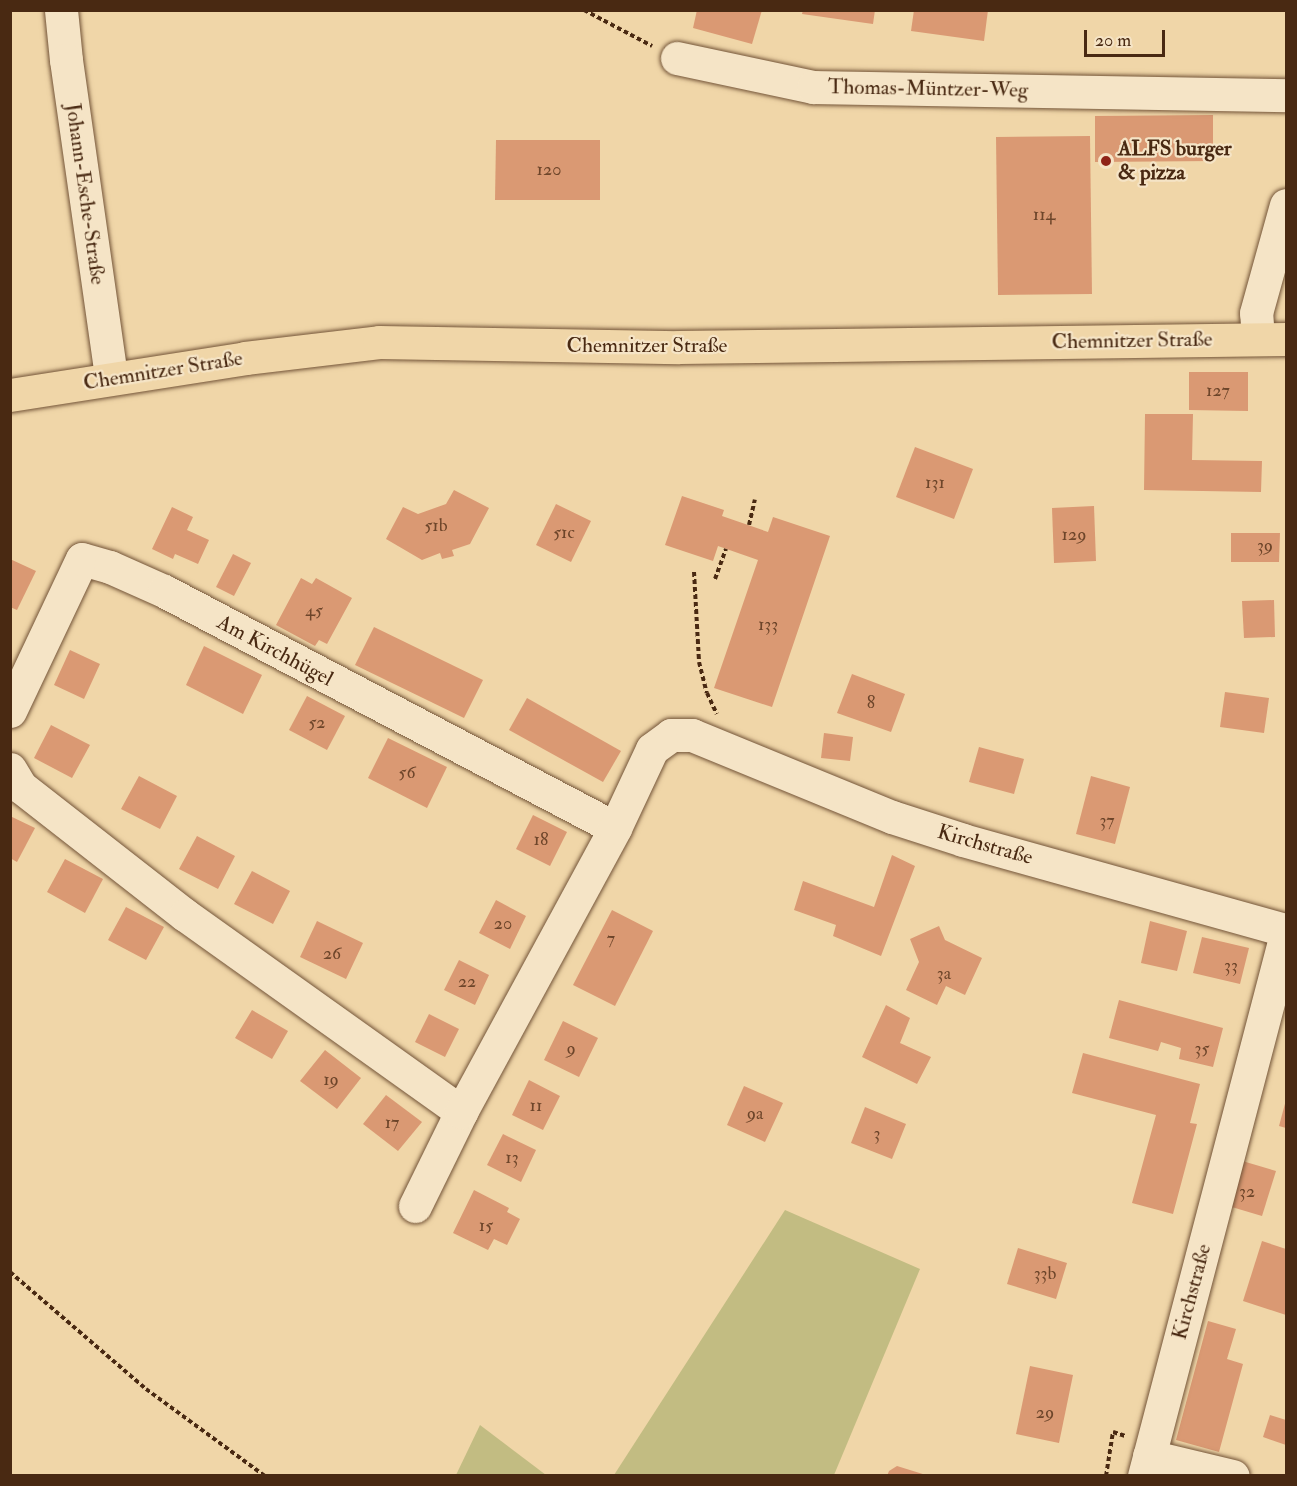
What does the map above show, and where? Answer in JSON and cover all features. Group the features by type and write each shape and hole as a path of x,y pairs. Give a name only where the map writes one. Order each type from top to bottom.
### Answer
{"main road":[{"name":"Chemnitzer Straße","path":"10,395 111,378 379,342 679,347 1279,342"}],"street":[{"name":"Johann-Esche-Straße","path":"61,10 111,378"},
{"name":"Thomas-Müntzer-Weg","path":"677,58 813,87 1287,95"},
{"path":"1279,342 1256,314 1287,205"},
{"name":"Am Kirchhügel","path":"10,711 82,559 110,567 164,591 615,828"},
{"path":"415,1206 461,1112 615,828 652,749 670,735 702,739"},
{"name":"Kirchstraße","path":"702,739 892,817 963,840 1287,932 1146,1466"},
{"path":"10,769 21,787 185,915 461,1112"},
{"path":"1146,1466 1233,1476"}],"path":[{"path":"584,10 677,58"},
{"path":"749,525 755,500"},
{"path":"715,579 726,549"},
{"path":"694,572 699,662 707,693 719,718 702,739"},
{"path":"10,1272 146,1389 265,1476"},
{"path":"1106,1476 1113,1432"}],"shaded area":[{"path":"785,1210 920,1269 834,1475 614,1475"},
{"path":"480,1425 546,1475 456,1475"}],"building":[{"path":"697,10 762,10 752,44 693,28"},
{"path":"803,10 875,10 873,24 802,14"},
{"path":"914,10 988,10 984,41 911,31"},
{"path":"1213,115 1213,161 1095,162 1095,116"},
{"path":"1090,136 1092,294 998,295 996,137"},
{"path":"496,140 600,140 600,200 495,200"},
{"path":"1189,372 1248,372 1248,411 1189,410"},
{"path":"1145,414 1193,414 1192,460 1262,461 1261,492 1144,490"},
{"path":"915,447 973,469 954,519 896,497"},
{"path":"454,490 489,508 470,544 452,550 454,556 442,559 440,553 422,560 386,539 403,507 418,514 446,504"},
{"path":"682,496 724,510 722,516 768,532 773,517 830,536 772,707 714,688 758,560 718,546 713,561 665,545"},
{"path":"556,504 591,521 571,562 536,545"},
{"path":"1094,506 1096,561 1054,563 1052,508"},
{"path":"172,507 193,517 187,530 209,540 198,564 175,554 173,559 152,549"},
{"path":"1231,533 1280,533 1279,562 1231,562"},
{"path":"233,554 251,563 234,596 216,587"},
{"path":"10,559 36,571 17,610 10,607"},
{"path":"301,578 312,584 316,578 352,598 327,644 319,640 315,646 276,625"},
{"path":"1274,600 1275,637 1244,638 1242,601"},
{"path":"374,627 483,680 464,718 355,665"},
{"path":"204,646 262,675 243,714 186,685"},
{"path":"70,650 100,664 84,699 54,685"},
{"path":"852,674 905,694 891,732 837,713"},
{"path":"1225,692 1269,698 1264,733 1220,727"},
{"path":"307,696 345,716 327,750 289,730"},
{"path":"527,698 621,751 603,782 509,730"},
{"path":"51,725 90,745 72,778 34,758"},
{"path":"824,733 853,737 850,761 821,758"},
{"path":"388,738 447,767 427,808 368,778"},
{"path":"979,747 1024,759 1014,794 969,782"},
{"path":"139,776 177,796 160,829 121,809"},
{"path":"1091,776 1130,787 1115,844 1076,834"},
{"path":"533,815 567,832 550,866 516,849"},
{"path":"10,816 35,828 17,862 10,858"},
{"path":"197,836 235,856 218,889 179,869"},
{"path":"892,855 915,866 881,956 833,936 836,925 794,910 803,881 874,907"},
{"path":"65,859 103,879 85,913 47,892"},
{"path":"252,871 290,891 273,924 234,904"},
{"path":"496,900 526,916 510,949 479,933"},
{"path":"126,907 164,927 146,960 108,940"},
{"path":"612,910 653,931 615,1006 573,985"},
{"path":"317,921 363,943 346,979 300,957"},
{"path":"1150,921 1187,931 1177,971 1141,963"},
{"path":"939,926 945,940 982,958 965,995 946,986 937,1005 906,990 919,962 910,939"},
{"path":"1202,937 1249,948 1240,984 1193,973"},
{"path":"459,960 489,975 475,1005 444,990"},
{"path":"1119,1000 1223,1028 1213,1067 1179,1059 1181,1048 1161,1042 1158,1051 1109,1038"},
{"path":"886,1005 910,1018 900,1043 931,1057 917,1084 862,1057"},
{"path":"252,1010 288,1031 272,1059 235,1038"},
{"path":"429,1014 459,1029 445,1057 415,1042"},
{"path":"563,1021 598,1038 579,1077 544,1060"},
{"path":"325,1050 361,1078 337,1109 300,1081"},
{"path":"1083,1053 1200,1084 1190,1123 1197,1124 1173,1214 1132,1203 1156,1115 1072,1093"},
{"path":"529,1080 560,1096 543,1130 512,1115"},
{"path":"744,1086 783,1103 765,1142 727,1125"},
{"path":"386,1095 422,1122 398,1151 363,1124"},
{"path":"1286,1100 1286,1128 1279,1126"},
{"path":"865,1107 906,1124 892,1159 851,1143"},
{"path":"503,1134 536,1150 521,1182 487,1165"},
{"path":"1239,1160 1276,1171 1262,1216 1225,1205"},
{"path":"474,1190 509,1208 507,1212 520,1219 507,1245 494,1239 488,1250 453,1233"},
{"path":"1262,1241 1286,1249 1286,1315 1243,1301"},
{"path":"1018,1248 1067,1263 1056,1299 1007,1284"},
{"path":"1208,1321 1236,1329 1227,1359 1243,1364 1219,1452 1176,1440"},
{"path":"1030,1366 1073,1375 1059,1443 1016,1434"},
{"path":"1270,1415 1286,1420 1286,1445 1263,1437"},
{"path":"897,1466 926,1476 887,1476 889,1471"}],"place":[{"name":"ALFS burger & pizza","path":"1106,161"}]}
